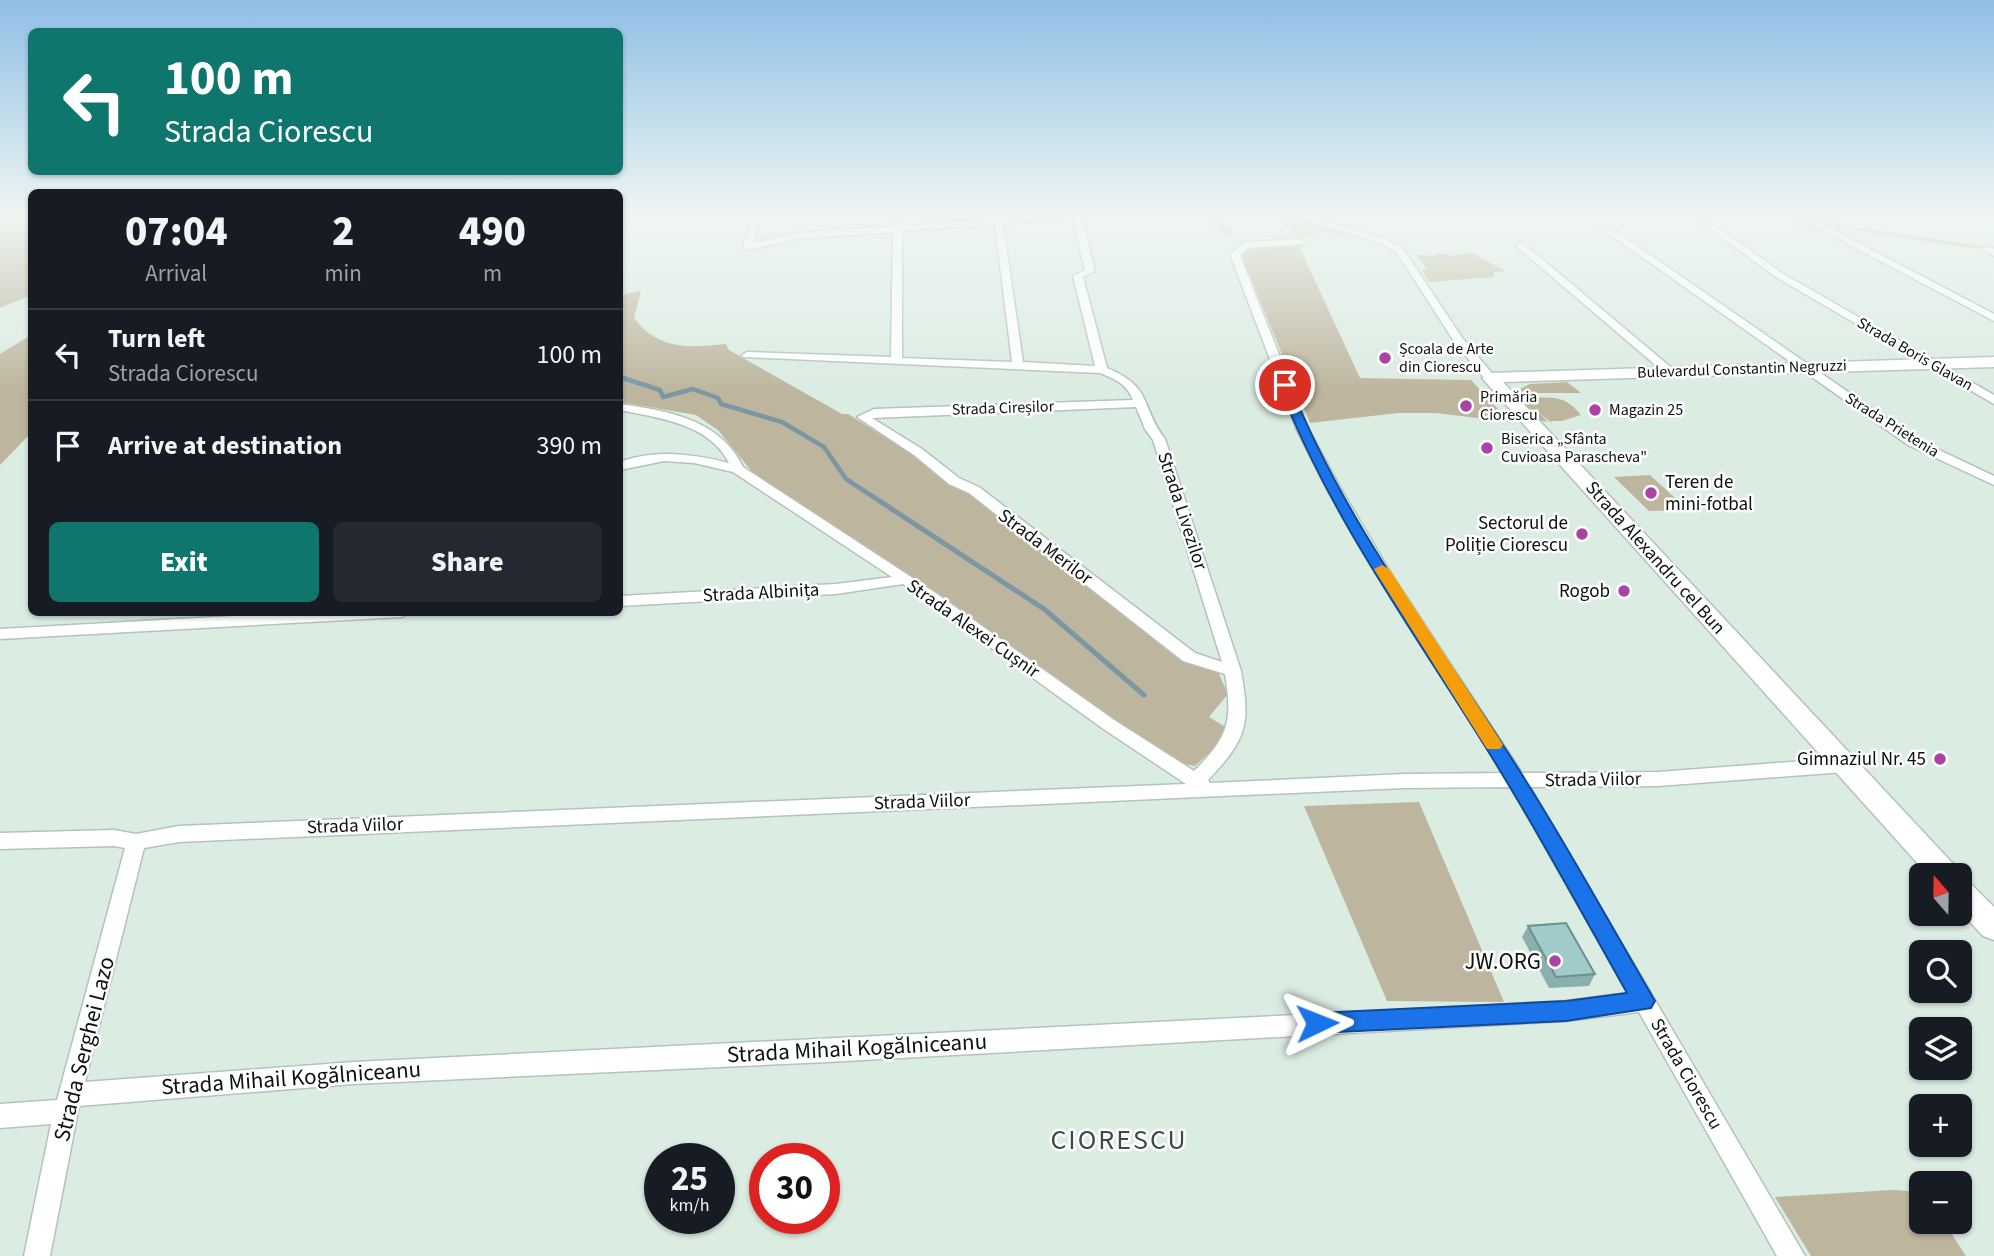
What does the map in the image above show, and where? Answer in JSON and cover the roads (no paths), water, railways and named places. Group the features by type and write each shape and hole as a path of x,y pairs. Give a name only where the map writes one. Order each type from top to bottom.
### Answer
{"street":[{"path":"897,360 898,275"},
{"path":"1006,275 1018,364"},
{"path":"747,355 1018,364 1102,370 1078,276 1081,275"},
{"name":"Strada Ciorescu","path":"1243,275 1302,428 1385,575 1517,781 1792,1256"},
{"name":"Strada Alexandru cel Bun","path":"1416,275 1459,341 1490,377 1935,863"},
{"path":"1555,275 1670,372"},
{"name":"Strada Prietenia","path":"1671,275 1912,442 1994,481"},
{"name":"Strada Boris Glavan","path":"1778,275 1994,400"},
{"path":"1912,275 1994,318"},
{"name":"Bulevardul Constantin Negruzzi","path":"1490,377 1994,362"},
{"name":"Strada Livezilor","path":"1102,370 1128,382 1142,403 1151,429 1159,439 1233,671 1240,706 1238,731 1202,785"},
{"name":"Strada Cireșilor","path":"865,415 1142,403"},
{"path":"623,407 667,414 688,422 720,444 734,458 738,468"},
{"name":"Strada Merilor","path":"865,415 864,420 868,423 974,490 1189,657 1233,671"},
{"path":"623,465 662,456 703,460 738,468"},
{"name":"Strada Alexei Cușnir","path":"738,468 902,580 932,597 1108,724 1202,785"},
{"name":"Strada Albinița","path":"623,601 836,589 902,580"},
{"path":"0,634 329,616"},
{"name":"Strada Viilor","path":"0,841 114,838 136,842 179,834 1202,785 1658,779 1844,765"},
{"name":"Strada Serghei Lazo","path":"37,1256 68,1103 136,842"},
{"path":"1972,904 1994,927"},
{"name":"Strada Mihail Kogălniceanu","path":"0,1116 194,1083 479,1065 1478,1016 1566,1011 1643,1001"}],"waterway":[{"path":"623,378 660,390 663,397 693,389 718,398 721,404 782,422 824,447 846,479 875,498"},
{"path":"872,496 1044,609 1144,695"}],"place":[{"name":"Școala de Arte din Ciorescu","path":"1385,358"},
{"name":"Primăria Ciorescu","path":"1466,406"},
{"name":"Magazin 25","path":"1595,410"},
{"name":"Biserica „Sfânta Cuvioasa Parascheva\"","path":"1487,448"},
{"name":"Teren de mini-fotbal","path":"1651,493"},
{"name":"Sectorul de Poliție Ciorescu","path":"1582,534"},
{"name":"Rogob","path":"1624,591"},
{"name":"Gimnaziul Nr. 45","path":"1940,759"},
{"name":"JW.ORG","path":"1555,961"}],"district":[{"name":"CIORESCU","path":"1119,1140"}]}
